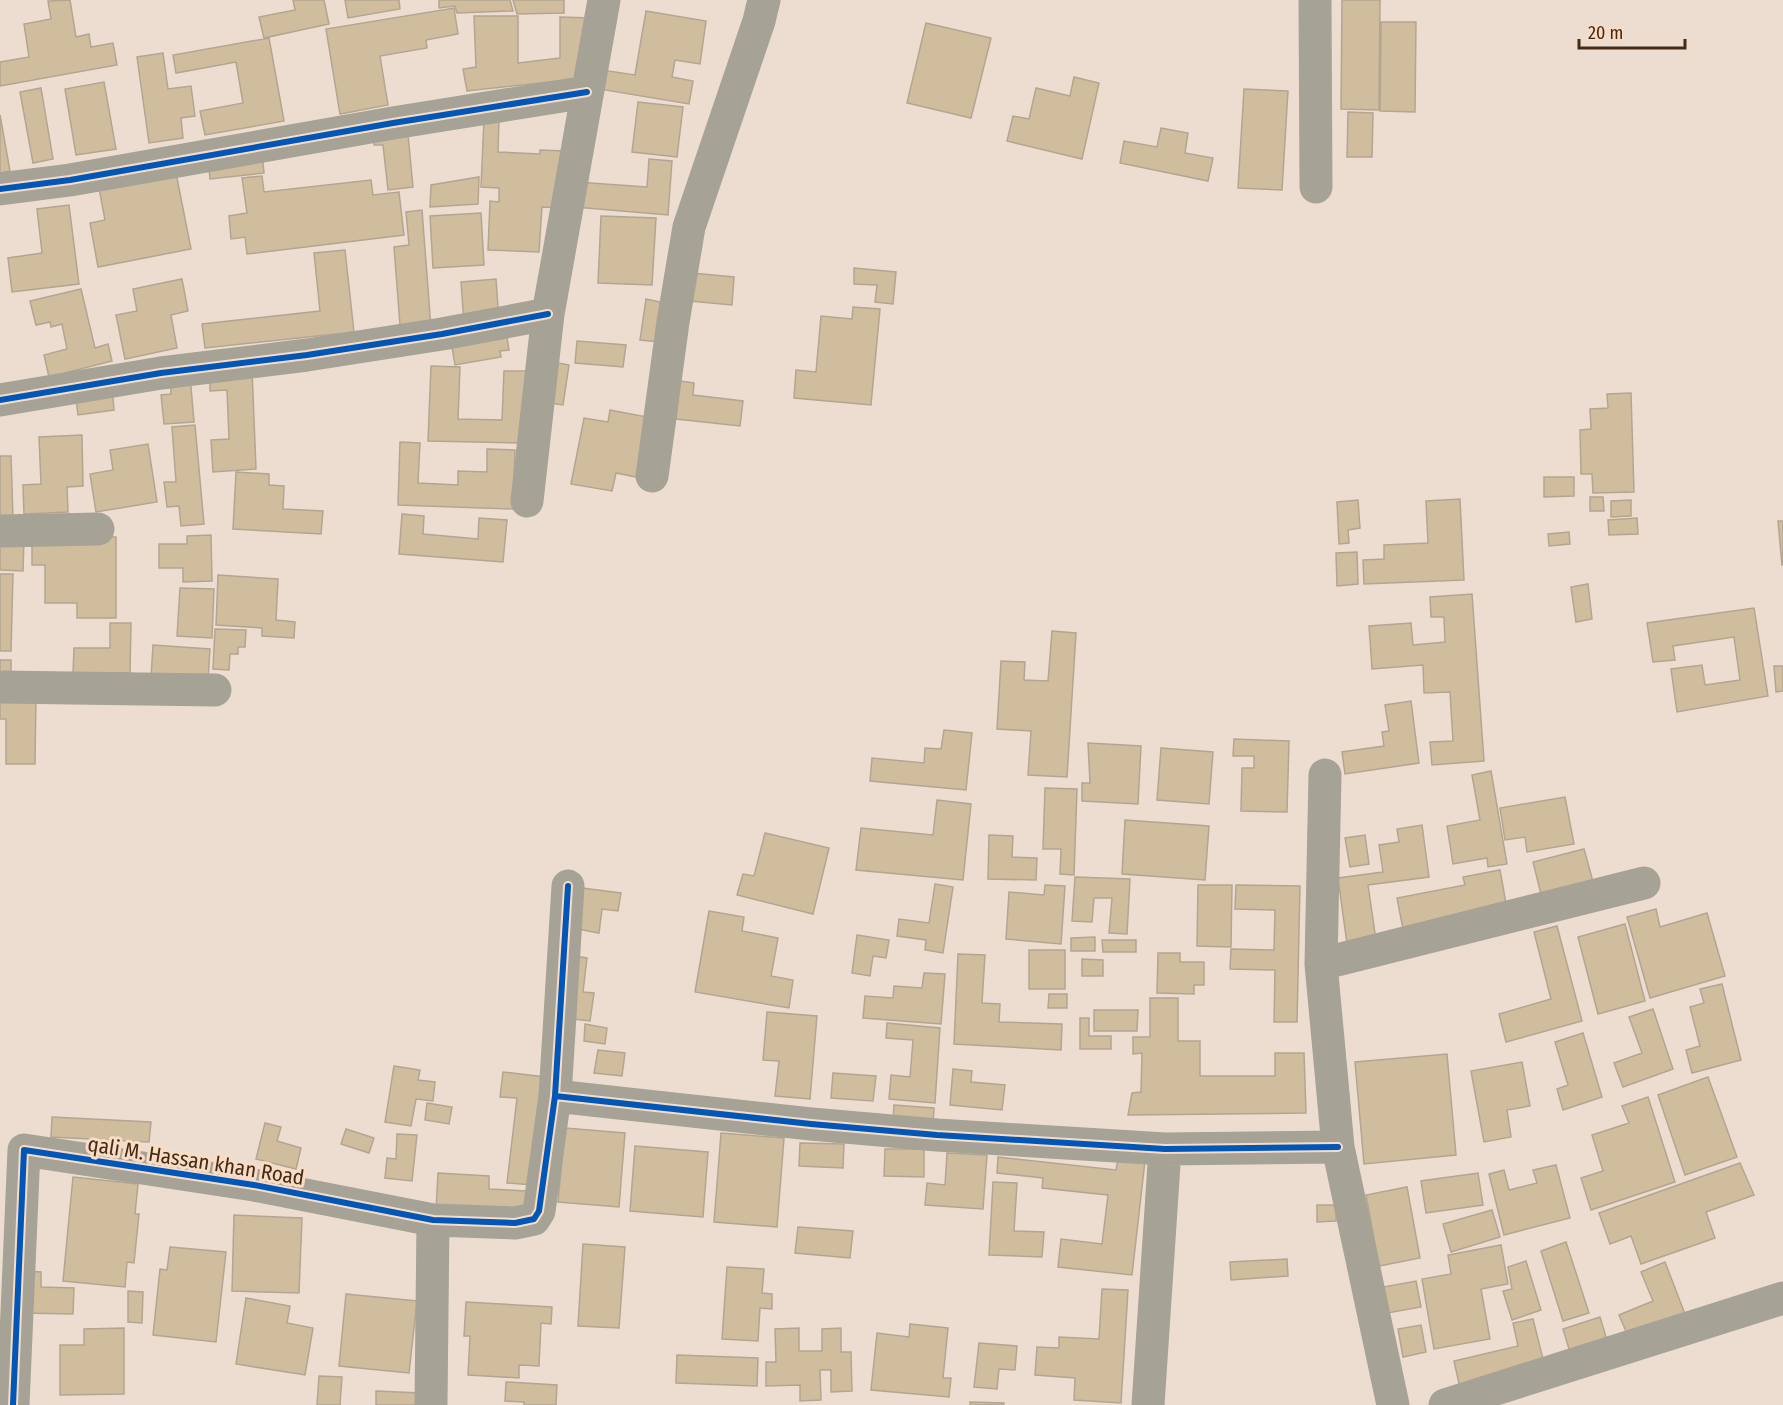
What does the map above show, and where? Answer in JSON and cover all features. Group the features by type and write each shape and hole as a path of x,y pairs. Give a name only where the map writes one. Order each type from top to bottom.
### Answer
{"street":[{"path":"527,501 548,314 604,0"},
{"path":"652,476 689,226 759,21 764,0"},
{"path":"1315,0 1316,187"},
{"path":"0,189 70,180 393,123 587,92"},
{"path":"0,400 161,373 307,355 442,334 548,314"},
{"path":"0,531 98,529"},
{"path":"0,687 215,690"},
{"path":"1325,775 1321,964 1338,1147 1394,1405"},
{"path":"1321,964 1644,883"},
{"path":"568,886 555,1096 925,1134 1165,1149 1338,1147"},
{"name":"qali M. Hassan khan Road","path":"13,1405 24,1150 254,1185 433,1220 515,1222 534,1219 539,1210 555,1096"},
{"path":"1148,1405 1165,1149"},
{"path":"431,1405 433,1220"},
{"path":"1445,1405 1783,1298"}],"building":[{"path":"70,0 76,37 89,34 91,47 113,43 117,65 0,86 0,62 29,57 24,24 51,19 48,1"},
{"path":"293,0 324,0 329,24 264,38 259,17 295,10"},
{"path":"345,0 399,0 400,9 348,18"},
{"path":"439,0 510,0 513,11 457,13 455,6 439,8"},
{"path":"513,0 564,0 564,13 517,14"},
{"path":"1342,0 1380,0 1379,110 1341,109"},
{"path":"454,8 458,34 426,40 427,48 380,56 388,105 340,114 326,29"},
{"path":"646,11 706,21 700,64 675,60 672,77 693,81 689,104 599,89 602,70 635,75"},
{"path":"474,16 518,16 518,63 560,58 560,17 591,18 586,78 467,91 463,69 476,67"},
{"path":"1381,22 1416,22 1415,112 1380,111"},
{"path":"926,23 991,38 971,118 907,103"},
{"path":"269,38 284,121 205,135 200,111 243,103 236,62 176,73 173,55"},
{"path":"163,53 168,89 191,86 195,116 181,118 183,138 149,143 137,57"},
{"path":"1074,77 1099,83 1082,159 1007,141 1013,116 1029,119 1036,88 1070,96"},
{"path":"104,82 116,149 76,155 65,89"},
{"path":"41,88 53,159 33,163 20,92"},
{"path":"1244,89 1288,91 1282,190 1238,188"},
{"path":"638,102 683,107 677,157 632,152"},
{"path":"1348,112 1373,113 1372,157 1347,157"},
{"path":"0,115 10,171 0,173"},
{"path":"484,119 499,119 498,152 540,154 540,150 565,151 562,208 542,207 539,252 488,250 490,201 499,202 499,188 481,187"},
{"path":"407,124 413,187 388,190 383,145 374,145 373,127"},
{"path":"1161,128 1188,133 1185,153 1213,158 1208,181 1120,163 1124,141 1157,147"},
{"path":"262,153 264,173 210,179 208,160"},
{"path":"649,159 672,161 668,215 575,207 577,182 647,187"},
{"path":"176,173 191,249 98,267 90,223 105,220 99,188"},
{"path":"262,176 264,192 371,180 373,195 399,192 404,235 247,254 245,237 231,239 229,216 247,213 242,178"},
{"path":"479,177 478,204 430,207 431,185"},
{"path":"69,205 79,284 12,292 8,258 42,253 37,209"},
{"path":"422,210 431,328 400,325 394,247 409,245 406,212"},
{"path":"481,213 484,265 433,268 430,216"},
{"path":"601,216 656,218 652,285 598,283"},
{"path":"345,250 354,332 205,348 202,324 320,311 314,253"},
{"path":"854,268 896,272 893,304 875,302 877,285 854,284"},
{"path":"692,273 734,277 732,305 690,301"},
{"path":"182,279 188,311 171,315 177,348 125,359 116,315 137,311 133,289"},
{"path":"496,279 499,321 464,324 461,282"},
{"path":"81,289 95,348 108,344 112,361 49,377 44,355 67,349 62,324 51,327 50,322 36,325 30,301"},
{"path":"646,299 665,303 659,342 640,340"},
{"path":"853,307 880,309 871,405 794,398 796,370 816,372 821,316 852,319"},
{"path":"506,331 509,350 500,351 501,357 455,365 451,341"},
{"path":"577,341 626,345 623,367 575,363"},
{"path":"548,361 569,365 563,405 543,402"},
{"path":"431,366 460,367 458,419 502,420 504,371 526,371 524,443 428,441"},
{"path":"252,369 256,469 213,472 211,440 229,439 227,390 210,391 210,383"},
{"path":"190,375 194,422 164,424 161,395 171,394 170,377"},
{"path":"680,381 694,383 693,395 743,401 740,426 676,419"},
{"path":"112,386 114,410 78,415 75,391"},
{"path":"1631,393 1634,492 1593,493 1592,474 1581,474 1580,430 1591,429 1590,409 1608,408 1607,394"},
{"path":"610,410 647,417 636,477 616,473 612,491 571,484 584,418 608,422"},
{"path":"195,425 204,524 181,526 179,506 167,507 164,482 176,482 172,427"},
{"path":"82,435 83,486 67,487 68,512 24,514 23,485 41,484 39,437"},
{"path":"400,442 420,443 418,483 458,485 458,471 487,472 487,449 515,450 513,509 398,505"},
{"path":"148,444 157,502 96,512 90,474 113,470 110,450"},
{"path":"0,456 11,456 13,518 0,518"},
{"path":"236,472 269,474 269,485 284,486 283,509 323,511 321,534 233,529"},
{"path":"1544,477 1574,477 1574,496 1544,497"},
{"path":"1590,497 1603,497 1604,511 1590,511"},
{"path":"1460,499 1464,580 1364,584 1363,560 1384,559 1384,545 1428,543 1426,501"},
{"path":"1358,500 1360,528 1348,530 1349,543 1339,544 1337,502"},
{"path":"1631,500 1631,516 1611,517 1611,501"},
{"path":"402,514 424,516 423,534 478,539 479,518 507,520 503,562 399,554"},
{"path":"1637,518 1638,534 1609,535 1608,520"},
{"path":"1778,521 1783,521 1783,565 1782,565"},
{"path":"1569,532 1570,544 1549,546 1548,534"},
{"path":"211,535 212,581 183,582 183,568 159,568 159,544 187,544 187,536"},
{"path":"32,536 116,537 116,618 77,618 77,603 45,603 45,565 32,565"},
{"path":"0,537 24,538 23,571 0,570"},
{"path":"1357,552 1358,584 1337,586 1336,553"},
{"path":"0,574 13,574 11,651 0,651"},
{"path":"218,575 278,579 276,620 295,622 294,638 262,636 262,628 216,625"},
{"path":"1588,584 1592,619 1576,622 1571,587"},
{"path":"180,588 214,589 212,638 177,636"},
{"path":"1472,594 1484,761 1432,765 1430,742 1453,741 1450,692 1424,693 1423,665 1372,669 1369,626 1411,623 1413,645 1445,642 1444,617 1431,617 1430,597"},
{"path":"1754,608 1768,696 1677,712 1671,669 1702,665 1705,685 1740,680 1734,637 1673,646 1675,660 1653,662 1647,623"},
{"path":"110,623 131,623 130,673 73,673 74,648 110,648"},
{"path":"215,629 246,630 245,647 238,647 238,654 230,654 229,670 213,669"},
{"path":"1052,631 1076,633 1067,777 1028,775 1031,731 997,729 1001,661 1025,662 1024,680 1048,681"},
{"path":"153,645 210,649 208,680 151,678"},
{"path":"0,660 11,660 11,673 0,672"},
{"path":"1774,666 1783,666 1783,691 1776,692"},
{"path":"0,693 36,694 35,764 6,764 6,719 0,719"},
{"path":"1411,701 1419,763 1345,774 1342,752 1384,746 1382,732 1389,731 1385,705"},
{"path":"944,730 972,733 966,790 870,781 872,758 924,763 925,748 941,749"},
{"path":"1234,739 1289,741 1287,812 1241,811 1242,768 1254,768 1254,756 1233,756"},
{"path":"1088,743 1141,746 1138,804 1082,801 1082,783 1090,783"},
{"path":"1161,748 1213,752 1209,804 1157,800"},
{"path":"1491,771 1507,864 1488,867 1487,858 1453,864 1447,826 1480,820 1472,775"},
{"path":"1045,788 1077,789 1074,875 1060,874 1061,849 1043,849"},
{"path":"1565,797 1574,844 1527,852 1525,837 1505,840 1500,808"},
{"path":"937,800 971,804 963,880 856,870 861,828 933,835"},
{"path":"1125,820 1209,826 1205,880 1122,874"},
{"path":"1422,825 1429,877 1368,885 1376,940 1347,944 1338,878 1383,872 1379,845 1399,842 1397,829"},
{"path":"765,833 829,848 813,914 737,895 743,874 754,876"},
{"path":"989,835 1013,836 1012,857 1037,858 1036,880 988,879"},
{"path":"1365,835 1369,864 1350,867 1345,838"},
{"path":"1584,849 1595,889 1543,902 1533,862"},
{"path":"1500,870 1507,909 1403,929 1397,898 1465,885 1463,877"},
{"path":"1075,877 1130,879 1127,934 1109,933 1112,898 1094,898 1092,922 1072,921"},
{"path":"935,884 953,887 943,953 925,950 926,940 897,936 899,919 929,923"},
{"path":"1045,885 1065,886 1061,944 1006,939 1009,892 1044,895"},
{"path":"1198,885 1232,885 1231,947 1197,946"},
{"path":"1236,885 1300,886 1297,1022 1274,1022 1275,970 1230,969 1231,949 1274,950 1275,910 1235,909"},
{"path":"582,888 621,893 618,911 602,909 599,933 577,929"},
{"path":"1656,909 1660,927 1707,913 1725,976 1650,998 1627,917"},
{"path":"709,911 744,917 742,931 778,938 771,976 793,980 789,1008 695,992"},
{"path":"1625,924 1645,1001 1598,1014 1578,937"},
{"path":"1557,926 1582,1021 1506,1042 1499,1014 1551,999 1534,932"},
{"path":"857,935 889,940 886,958 873,956 870,976 852,973"},
{"path":"1095,937 1095,951 1071,951 1071,938"},
{"path":"1102,940 1136,940 1136,952 1103,952"},
{"path":"1029,950 1065,950 1065,989 1029,989"},
{"path":"1158,953 1180,953 1180,962 1204,962 1204,985 1194,985 1194,994 1157,993"},
{"path":"958,954 985,955 982,1003 1000,1004 999,1022 1062,1024 1061,1050 954,1044"},
{"path":"574,956 587,958 583,992 594,993 590,1021 565,1018"},
{"path":"1082,959 1103,960 1103,976 1082,976"},
{"path":"924,973 945,974 941,1024 863,1018 865,996 893,998 894,986 922,988"},
{"path":"1722,984 1741,1060 1692,1073 1686,1050 1700,1046 1690,1007 1704,1003 1700,989"},
{"path":"1049,994 1067,994 1067,1008 1048,1008"},
{"path":"1150,998 1178,998 1178,1041 1200,1041 1200,1076 1275,1076 1275,1053 1304,1053 1306,1113 1128,1115 1132,1093 1141,1092 1142,1053 1133,1054 1133,1037 1150,1037"},
{"path":"1653,1009 1673,1069 1623,1087 1614,1063 1642,1053 1629,1017"},
{"path":"1094,1010 1138,1010 1137,1031 1094,1031"},
{"path":"767,1012 817,1016 810,1099 775,1096 779,1061 763,1060"},
{"path":"1080,1018 1089,1018 1089,1036 1111,1036 1111,1049 1080,1049"},
{"path":"887,1023 940,1028 935,1103 889,1099 891,1075 910,1077 913,1040 886,1038"},
{"path":"585,1024 607,1028 605,1044 584,1041"},
{"path":"1583,1033 1602,1097 1563,1110 1557,1089 1568,1085 1555,1042"},
{"path":"598,1050 625,1053 622,1076 594,1073"},
{"path":"1447,1054 1456,1155 1364,1164 1355,1062"},
{"path":"1522,1062 1530,1106 1507,1110 1511,1137 1484,1142 1471,1071"},
{"path":"394,1066 420,1070 418,1080 435,1082 433,1101 416,1099 411,1126 385,1122"},
{"path":"953,1069 972,1071 971,1082 1005,1085 1002,1110 950,1105"},
{"path":"503,1072 545,1077 533,1185 507,1183 517,1098 500,1097"},
{"path":"833,1073 876,1076 873,1101 831,1098"},
{"path":"1708,1077 1737,1157 1685,1175 1658,1095"},
{"path":"1648,1097 1675,1182 1591,1210 1581,1178 1603,1171 1592,1135 1629,1123 1622,1106"},
{"path":"427,1103 452,1107 449,1124 425,1120"},
{"path":"894,1105 934,1108 933,1124 893,1121"},
{"path":"52,1117 151,1122 149,1142 51,1137"},
{"path":"265,1123 281,1127 277,1141 301,1148 296,1169 256,1159"},
{"path":"565,1128 625,1133 619,1207 558,1202"},
{"path":"346,1129 374,1138 369,1153 341,1144"},
{"path":"721,1133 784,1138 777,1227 714,1222"},
{"path":"397,1134 417,1135 412,1181 385,1178 387,1158 396,1159"},
{"path":"800,1143 844,1144 843,1168 799,1166"},
{"path":"635,1146 708,1152 703,1217 630,1211"},
{"path":"885,1149 924,1149 924,1177 884,1176"},
{"path":"947,1153 987,1155 983,1209 925,1205 927,1183 945,1185"},
{"path":"998,1157 1116,1170 1118,1159 1145,1161 1132,1275 1058,1267 1061,1239 1102,1244 1108,1195 1042,1188 1043,1178 997,1173"},
{"path":"1740,1163 1754,1195 1706,1212 1715,1238 1641,1264 1631,1236 1610,1244 1599,1213"},
{"path":"1556,1165 1570,1218 1504,1235 1489,1174 1504,1170 1509,1190 1537,1183 1533,1170"},
{"path":"438,1173 489,1176 489,1189 527,1191 526,1216 436,1210"},
{"path":"1478,1173 1483,1205 1426,1213 1421,1181"},
{"path":"73,1177 138,1184 135,1214 139,1214 134,1263 127,1262 125,1287 63,1281"},
{"path":"993,1182 1017,1183 1014,1231 1044,1232 1042,1257 989,1255"},
{"path":"1407,1187 1420,1258 1379,1266 1366,1195"},
{"path":"1317,1205 1336,1205 1336,1221 1317,1222"},
{"path":"1492,1210 1500,1237 1451,1252 1443,1224"},
{"path":"234,1215 302,1218 299,1293 232,1291"},
{"path":"798,1227 853,1231 850,1258 795,1253"},
{"path":"1566,1242 1589,1313 1563,1321 1541,1251"},
{"path":"583,1244 625,1247 619,1328 578,1326"},
{"path":"1501,1245 1508,1284 1481,1289 1490,1339 1434,1349 1422,1279 1451,1274 1448,1255"},
{"path":"170,1247 226,1252 216,1342 153,1335 160,1269 167,1270"},
{"path":"1287,1259 1288,1276 1231,1280 1230,1262"},
{"path":"1526,1261 1541,1310 1512,1320 1503,1291 1512,1289 1508,1267"},
{"path":"1665,1262 1685,1314 1628,1336 1619,1315 1653,1301 1641,1272"},
{"path":"727,1267 764,1269 762,1293 772,1294 772,1309 760,1308 758,1341 722,1339"},
{"path":"22,1271 41,1272 41,1287 74,1288 73,1314 21,1313"},
{"path":"1416,1281 1421,1307 1388,1313 1383,1287"},
{"path":"1102,1289 1128,1290 1121,1403 1074,1400 1075,1378 1035,1375 1037,1347 1059,1348 1059,1337 1099,1339"},
{"path":"128,1291 143,1292 142,1323 128,1322"},
{"path":"346,1294 417,1301 409,1373 339,1366"},
{"path":"246,1298 290,1306 287,1323 313,1328 305,1375 236,1364"},
{"path":"466,1302 552,1307 551,1324 541,1323 539,1366 519,1365 519,1378 468,1375 470,1336 464,1336"},
{"path":"1600,1317 1609,1347 1572,1359 1563,1329"},
{"path":"1533,1319 1545,1367 1460,1388 1454,1361 1518,1346 1513,1323"},
{"path":"910,1324 948,1328 943,1378 951,1378 949,1397 871,1390 877,1333 909,1337"},
{"path":"1421,1325 1426,1352 1403,1357 1398,1329"},
{"path":"124,1328 124,1394 60,1395 60,1345 84,1345 84,1329"},
{"path":"799,1328 799,1351 822,1351 822,1329 841,1328 841,1352 851,1352 852,1391 831,1392 831,1370 820,1370 821,1400 800,1401 800,1385 766,1386 766,1362 776,1362 775,1329"},
{"path":"979,1343 1017,1346 1015,1370 999,1369 997,1389 974,1387"},
{"path":"677,1355 758,1358 757,1386 676,1383"},
{"path":"319,1376 342,1377 340,1405 317,1405"},
{"path":"506,1382 557,1385 556,1405 524,1405 524,1402 505,1401"},
{"path":"376,1391 421,1393 420,1405 376,1405"},
{"path":"970,1402 1004,1403 1004,1405 970,1405"}],"cycle path":[{"path":"0,189 70,180 393,123 587,92"},
{"path":"0,400 161,373 307,355 442,334 548,314"},
{"path":"13,1405 24,1150 254,1185 433,1220 515,1223 534,1219 539,1211 555,1096 568,886"},
{"path":"555,1096 811,1124 937,1135 1165,1149 1338,1147"}]}
